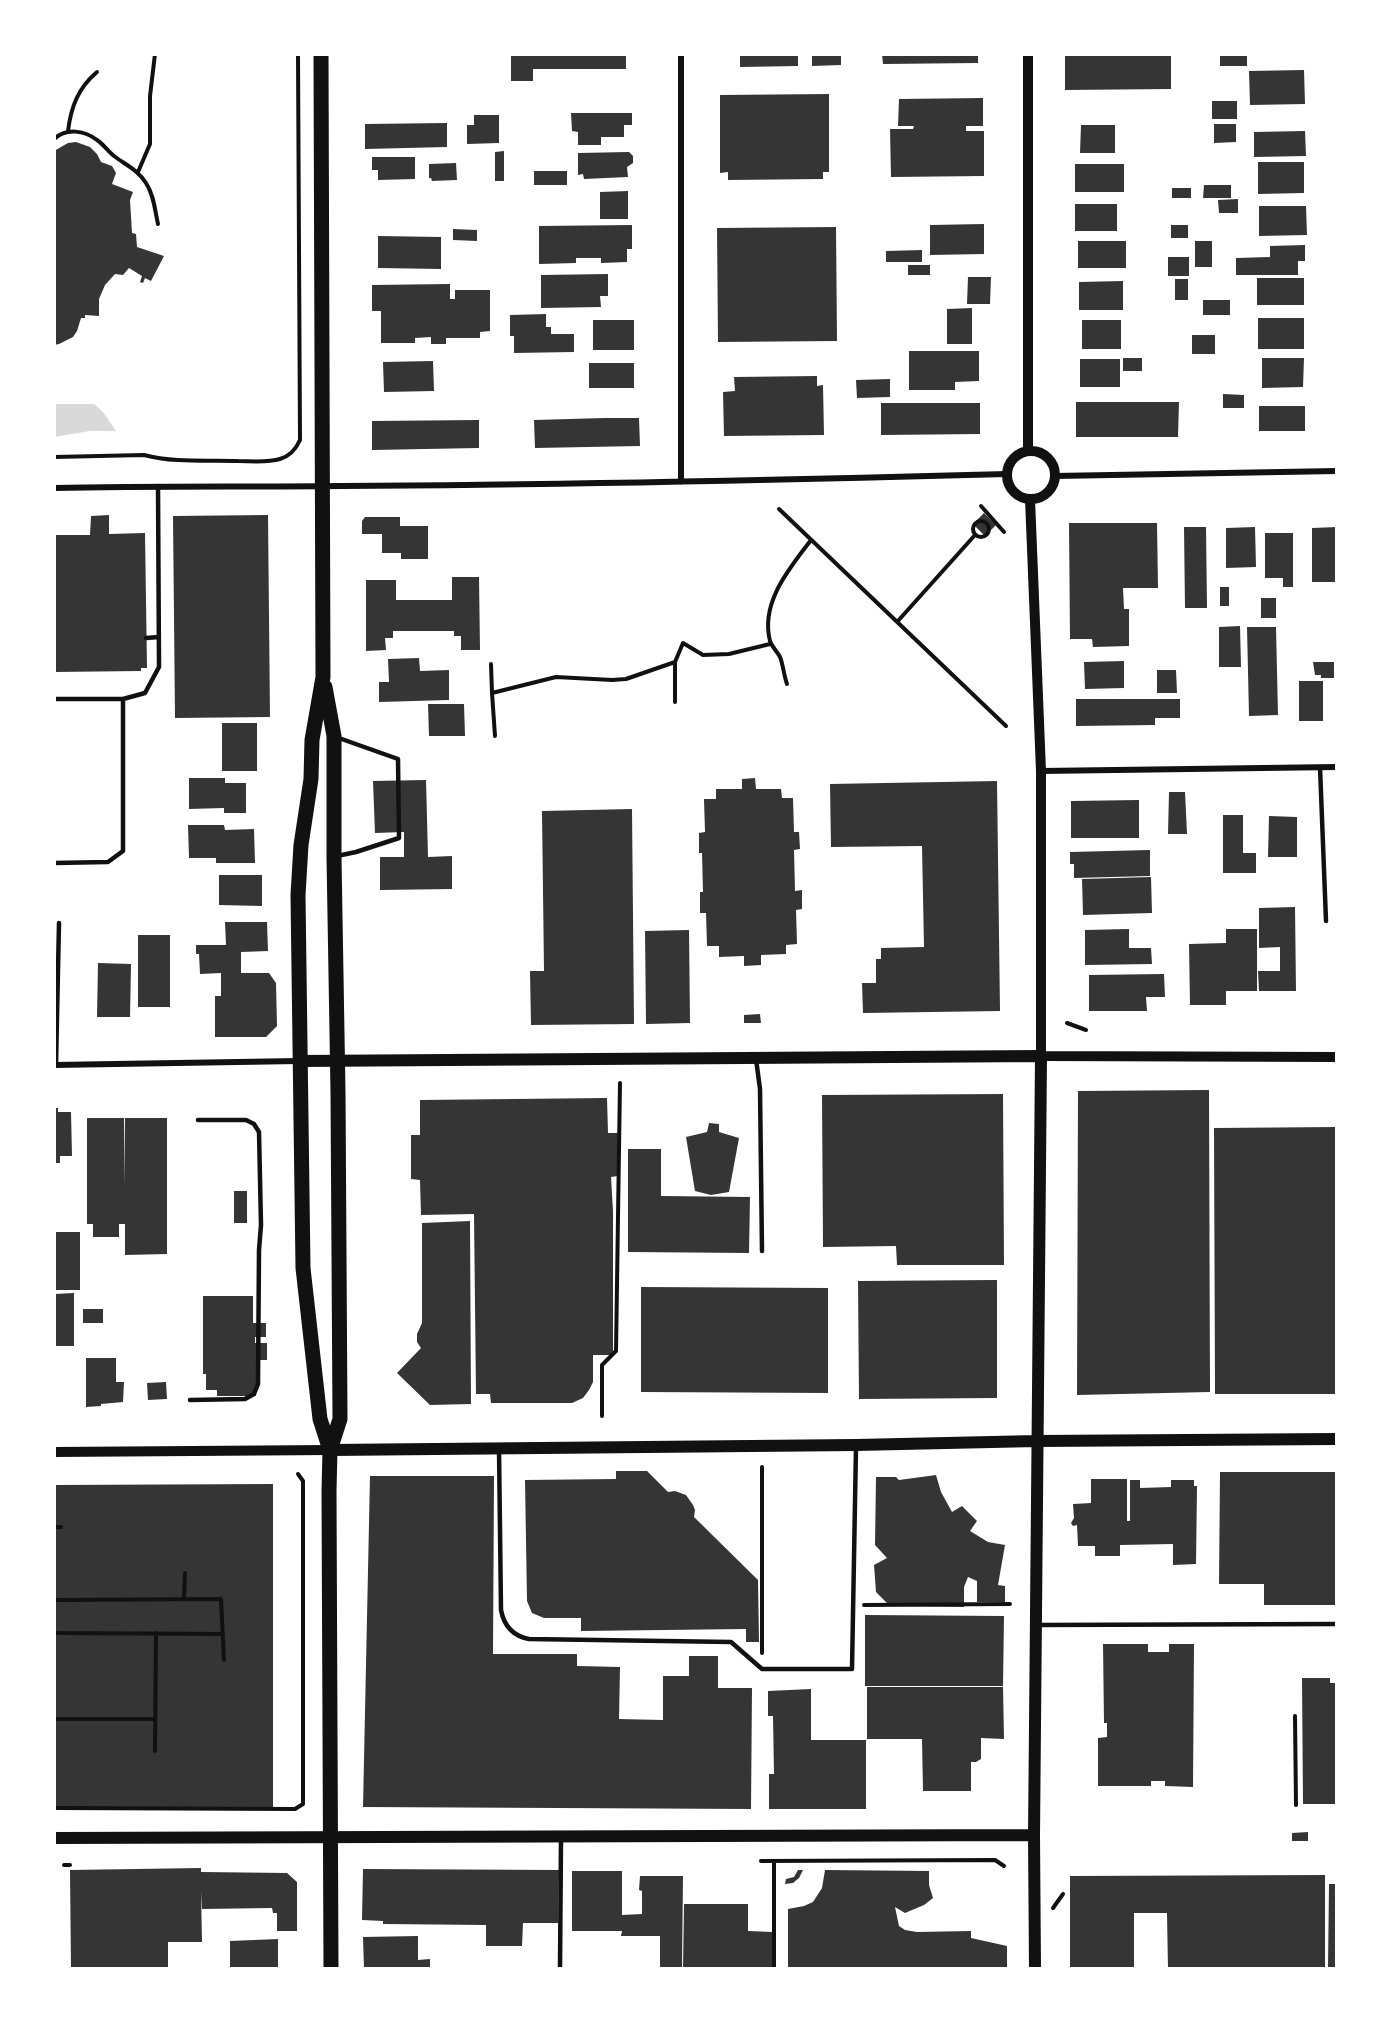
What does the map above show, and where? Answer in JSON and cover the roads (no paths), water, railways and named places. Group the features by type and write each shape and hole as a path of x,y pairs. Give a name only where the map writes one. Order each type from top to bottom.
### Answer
{"main road":[{"path":"321,54 323,676 312,740 311,779 299,867 299,1061 303,1268 320,1419 330,1450 331,1969"},
{"path":"323,676 334,736 338,1060 340,1419 330,1450"},
{"path":"299,1061 1041,1056 1034,1835 1035,1969"},
{"path":"330,1450 1337,1439"},
{"path":"54,1838 1034,1835"}],"street":[{"path":"681,54 681,482"},
{"path":"1028,451 1029,54"},
{"path":"1028,451 1042,453 1047,457 1055,476 1050,490 1044,495 1030,499 1011,488 1007,474 1008,467 1016,456 1028,451"},
{"path":"1055,476 1337,471"},
{"path":"54,488 681,482 1007,474"},
{"path":"1030,499 1041,771 1041,1056 1337,1057"},
{"path":"1041,771 1337,767"},
{"path":"55,1065 299,1061"},
{"path":"54,1452 330,1450"}],"lane":[{"path":"54,699 123,699 145,693 159,667 158,486"},
{"path":"146,638 159,637"},
{"path":"54,863 108,862 123,851 123,699"},
{"path":"334,736 398,759 399,838 334,857"},
{"path":"1320,767 1326,921"},
{"path":"55,1065 59,923"},
{"path":"756,1058 760,1089 762,1251"},
{"path":"190,1400 245,1399 254,1394 258,1384 261,1225 259,1132 254,1124 246,1120 198,1120"},
{"path":"499,1448 501,1610 504,1620 518,1636 529,1639 731,1642 762,1669 852,1669 856,1445"},
{"path":"1037,1625 1337,1624"},
{"path":"560,1969 561,1835"}]}
